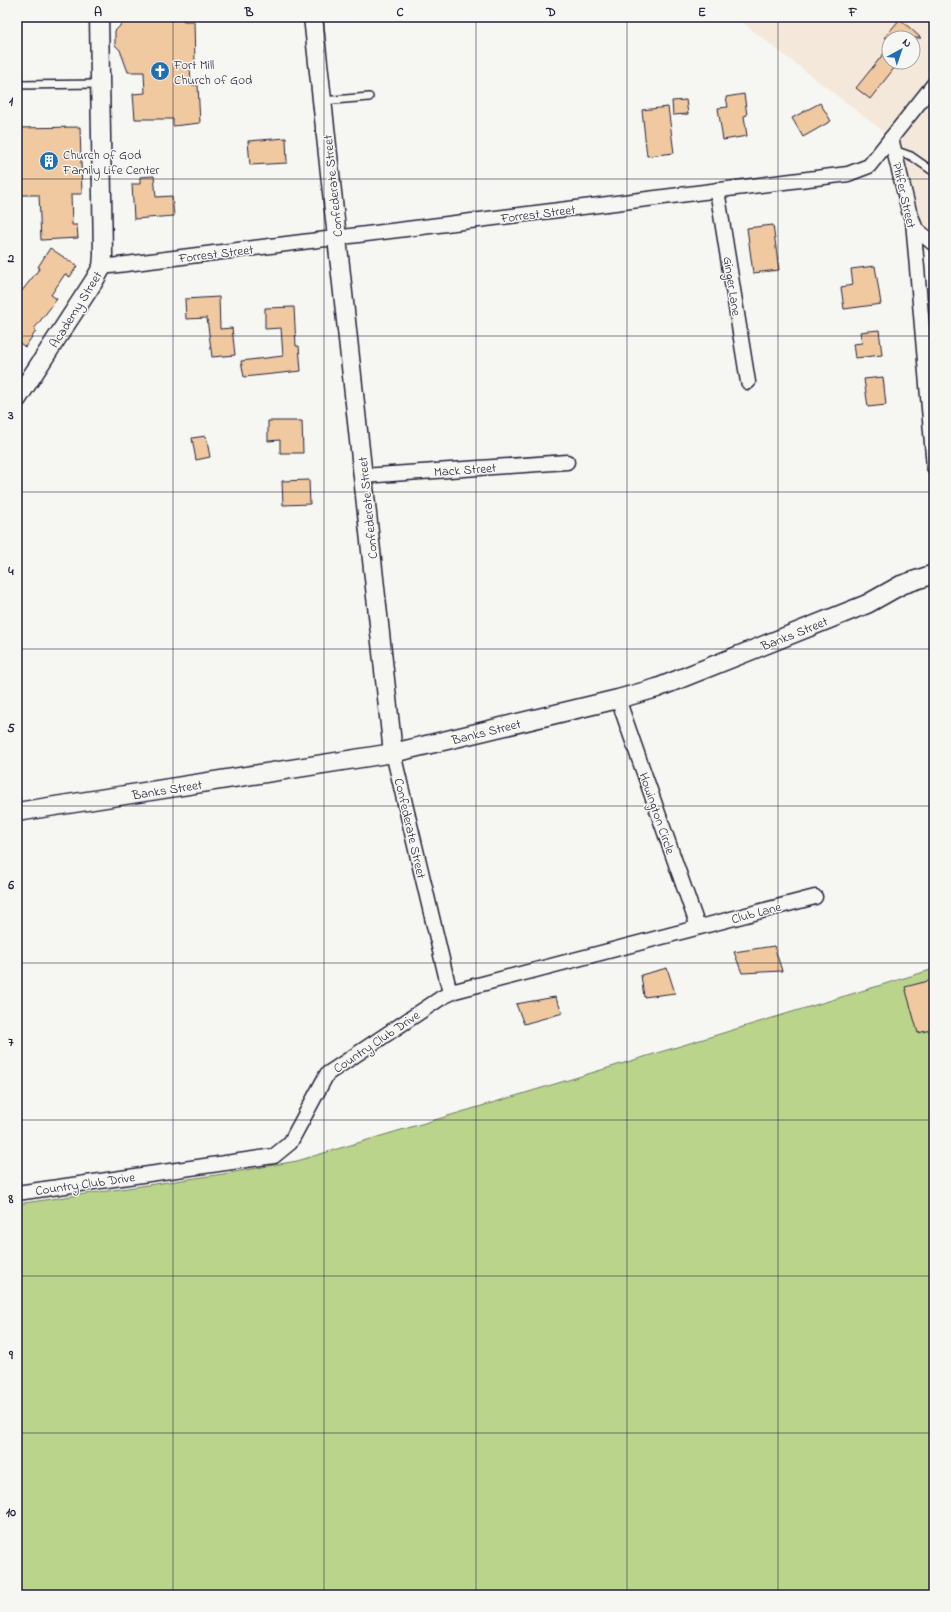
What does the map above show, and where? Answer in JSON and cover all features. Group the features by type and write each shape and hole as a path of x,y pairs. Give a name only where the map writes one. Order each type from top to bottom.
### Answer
{"street":[{"name":"Academy Street","path":"17,399 102,267 99,17"},
{"name":"Confederate Street","path":"312,17 338,238 393,753 450,993"},
{"name":"Forrest Street","path":"102,267 848,174 869,166 893,144 934,84"},
{"name":"Phifer Street","path":"893,144 909,211 913,221 934,467"},
{"name":"Ginger Lane","path":"717,190 748,382"},
{"path":"913,221 916,229 934,244"},
{"name":"Mack Street","path":"363,476 567,462"},
{"name":"Banks Street","path":"17,812 393,753 618,699 656,688 867,604 901,585 934,574"},
{"name":"Howington Circle","path":"618,699 698,927"},
{"name":"Club Lane","path":"698,927 815,897"},
{"name":"Country Club Drive","path":"17,1193 274,1156 290,1143 327,1074 450,993 698,927"}],"lane":[{"path":"17,85 100,84"},
{"path":"322,101 369,97"},
{"path":"893,144 934,172"}],"shaded area":[{"path":"735,17 934,17 934,241 919,228 896,141"}],"green space":[{"path":"934,969 934,1595 17,1595 17,1204 223,1174 297,1161"}],"building":[{"name":"Fort Mill Church of God","path":"122,17 179,17 184,21 194,21 195,64 190,64 191,85 198,85 200,123 173,126 173,119 135,119 133,94 145,93 144,72 128,72 120,50 115,45 115,31 120,26"},
{"path":"900,19 912,30 891,30"},
{"path":"881,57 881,70 893,70 870,99 856,88"},
{"path":"744,94 747,115 744,116 747,136 723,140 718,108 728,107 726,97"},
{"path":"686,100 688,114 673,115 672,101"},
{"path":"820,103 831,121 803,137 792,118"},
{"path":"668,107 674,153 647,156 642,110"},
{"name":"Church of God Family Life Center","path":"80,127 82,194 71,194 72,225 77,225 78,238 41,240 39,195 17,195 17,128"},
{"path":"286,138 287,163 250,165 248,141"},
{"path":"154,176 156,197 172,196 174,216 134,219 132,184 140,184 140,177"},
{"path":"773,225 779,270 753,273 747,228"},
{"path":"50,248 77,266 70,277 65,274 51,295 57,299 34,329 36,331 25,347 17,341 17,297 40,268 38,267"},
{"path":"875,266 881,304 844,309 841,287 853,285 851,269"},
{"path":"219,297 220,329 232,328 235,355 212,357 207,318 186,319 185,299"},
{"path":"294,307 296,346 299,346 301,371 244,377 241,361 283,356 281,328 265,329 265,308"},
{"path":"879,330 882,355 855,358 853,344 862,343 860,332"},
{"path":"883,377 886,405 868,407 864,379"},
{"path":"268,421 302,421 303,453 280,453 280,440 268,441"},
{"path":"206,436 210,457 196,460 192,438"},
{"path":"309,480 310,504 283,505 282,481"},
{"path":"774,946 782,971 742,973 734,952"},
{"path":"667,968 675,993 644,997 641,975"},
{"path":"932,980 934,989 934,1029 918,1033 905,987"},
{"path":"555,997 563,1013 524,1024 516,1004"}],"place":[{"name":"Fort Mill Church of God","path":"160,71"},
{"name":"Church of God Family Life Center","path":"49,161"}]}
